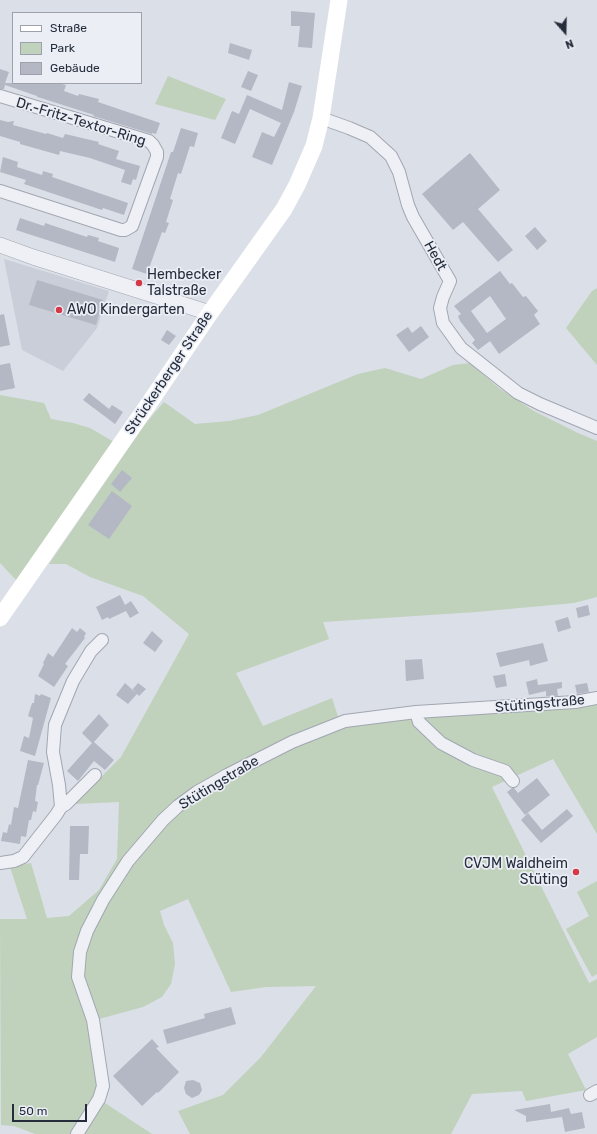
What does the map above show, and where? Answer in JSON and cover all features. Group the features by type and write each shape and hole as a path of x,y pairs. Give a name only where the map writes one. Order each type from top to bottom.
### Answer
{"main road":[{"name":"Strückerberger Straße","path":"0,618 210,313 284,210 297,186 314,146 321,118 338,0"}],"street":[{"name":"Dr.-Fritz-Textor-Ring","path":"0,96 149,142 153,145 157,152 157,157 132,226 125,230 0,191"},
{"name":"Hedt","path":"321,118 370,137 391,156 399,172 408,205 413,217 450,281 440,308 443,323 462,348 518,393 597,428"},
{"path":"0,245 40,260 210,313"},
{"path":"61,807 53,752 55,725 73,681 91,651 102,640"},
{"name":"Stütingstraße","path":"77,1134 99,1099 103,1086 93,1020 78,977 80,952 87,931 103,900 132,856 163,820 178,806 197,792 227,774 292,742 337,724 357,719 416,712 575,702 597,698"},
{"path":"416,712 420,722 441,743 473,760 505,771 513,781"},
{"path":"0,863 14,861 23,857 61,807 66,804 95,775"}],"shaded area":[{"name":"AWO Kindergarten","path":"4,259 109,291 97,328 63,371 22,350"}],"green space":[{"path":"168,76 226,99 215,120 155,104"},
{"path":"597,288 597,365 566,328 592,291"},
{"path":"470,363 500,389 534,411 597,441 597,597 574,603 476,612 323,622 329,639 236,673 263,726 332,698 342,729 356,722 597,701 597,834 553,759 492,787 589,983 597,979 597,1037 568,1054 586,1090 526,1101 522,1091 472,1094 451,1134 190,1134 178,1111 223,1095 261,1057 316,986 266,987 231,992 188,899 160,911 164,925 173,943 175,964 171,984 162,997 143,1007 88,1022 92,1056 97,1072 96,1090 105,1103 152,1134 35,1134 14,1126 1,1125 0,919 27,919 10,867 31,863 47,918 69,916 99,890 117,859 119,802 74,804 121,757 189,634 143,596 90,577 66,564 49,564 145,424 164,402 195,424 229,421 258,415 358,374 385,368 421,379 453,365"},
{"path":"0,395 44,403 51,419 90,428 114,442 17,581 0,563"},
{"path":"597,881 597,974 592,977 566,929 589,916 577,892"}],"building":[{"path":"291,11 315,13 312,48 298,47 300,26 291,26"},
{"path":"230,43 252,50 249,60 228,53"},
{"path":"0,69 9,72 5,83 66,85 64,91 78,96 79,94 99,99 98,102 160,123 156,134 152,134 93,116 94,115 5,85 4,89 0,89"},
{"path":"248,71 258,75 251,91 241,87"},
{"path":"289,82 302,86 294,112 272,165 252,157 262,132 274,137 281,123 250,109 235,144 221,138 232,111 239,114 247,95 282,110"},
{"path":"0,120 8,122 14,121 13,125 63,138 65,134 99,142 98,144 119,151 116,159 140,166 136,180 133,179 131,185 121,182 125,170 90,158 60,151 59,155 20,144 20,142 0,136"},
{"path":"181,128 198,133 194,147 190,146 181,174 178,173 170,199 173,200 166,222 169,223 165,233 162,232 147,274 132,269 171,152 173,152"},
{"path":"470,153 500,190 478,209 513,250 498,262 463,222 453,230 422,194"},
{"path":"3,157 18,162 17,167 42,175 43,171 53,174 52,177 128,203 124,215 103,208 102,210 24,184 26,180 0,172"},
{"path":"20,218 44,226 45,223 87,237 88,235 99,238 98,241 119,248 115,262 16,230"},
{"path":"535,227 547,241 537,250 525,236"},
{"path":"500,271 510,284 512,283 523,297 526,296 538,311 534,315 540,324 499,354 490,341 478,350 472,343 475,340 460,321 458,316 461,314 454,306","holes":["490,296 506,319 487,333 471,311"]},
{"path":"37,280 103,300 96,325 29,305"},
{"path":"4,314 10,345 0,347 0,315"},
{"path":"421,326 429,337 409,352 396,335 408,327 412,333"},
{"path":"167,330 176,336 169,345 161,340"},
{"path":"10,363 15,388 0,391 0,365"},
{"path":"89,393 109,409 112,405 123,412 115,424 83,400"},
{"path":"122,470 132,478 120,492 111,484"},
{"path":"112,491 132,506 109,539 88,525"},
{"path":"120,595 125,605 131,601 139,613 130,618 126,611 109,619 108,617 102,620 96,607"},
{"path":"588,605 590,615 578,618 576,608"},
{"path":"568,617 571,628 558,632 555,621"},
{"path":"72,628 77,632 80,628 86,633 85,638 65,664 68,666 54,687 38,676 48,653 53,657"},
{"path":"152,631 163,641 155,652 143,643"},
{"path":"543,643 548,661 530,666 529,660 500,667 496,653"},
{"path":"422,659 424,679 406,681 405,660"},
{"path":"505,674 507,686 496,688 493,676"},
{"path":"537,679 538,685 562,682 562,688 557,689 558,696 546,696 546,691 529,695 526,682"},
{"path":"125,683 132,690 138,683 146,689 139,696 137,694 128,704 116,695"},
{"path":"587,683 589,692 577,694 575,685"},
{"path":"35,694 40,696 41,694 51,698 35,756 20,751 24,736 29,738 33,718 28,716 32,703 34,703"},
{"path":"99,714 109,725 94,742 114,760 105,770 94,761 78,781 67,771 92,743 82,733"},
{"path":"28,760 44,763 37,785 35,801 38,802 36,812 33,811 31,820 29,820 26,837 21,836 20,844 1,841 3,832 7,833 9,824 11,825 14,807 18,808"},
{"path":"537,778 550,795 525,815 507,792 514,788 518,793"},
{"path":"567,809 573,816 541,843 521,820 528,813 542,830"},
{"path":"70,826 89,826 88,854 80,854 79,880 69,880"},
{"path":"231,1007 236,1024 167,1044 163,1030 205,1018 204,1014"},
{"path":"152,1039 159,1047 156,1048 179,1072 158,1093 157,1092 142,1106 113,1076"},
{"path":"193,1080 200,1083 202,1090 199,1095 192,1098 186,1094 184,1088 186,1081"},
{"path":"550,1104 551,1112 569,1108 571,1114 582,1112 585,1128 565,1132 562,1117 526,1122 526,1116 514,1110"}],"place":[{"name":"Hembecker Talstraße","path":"139,283"},
{"name":"AWO Kindergarten","path":"59,310"},
{"name":"CVJM Waldheim Stüting","path":"576,872"}]}
